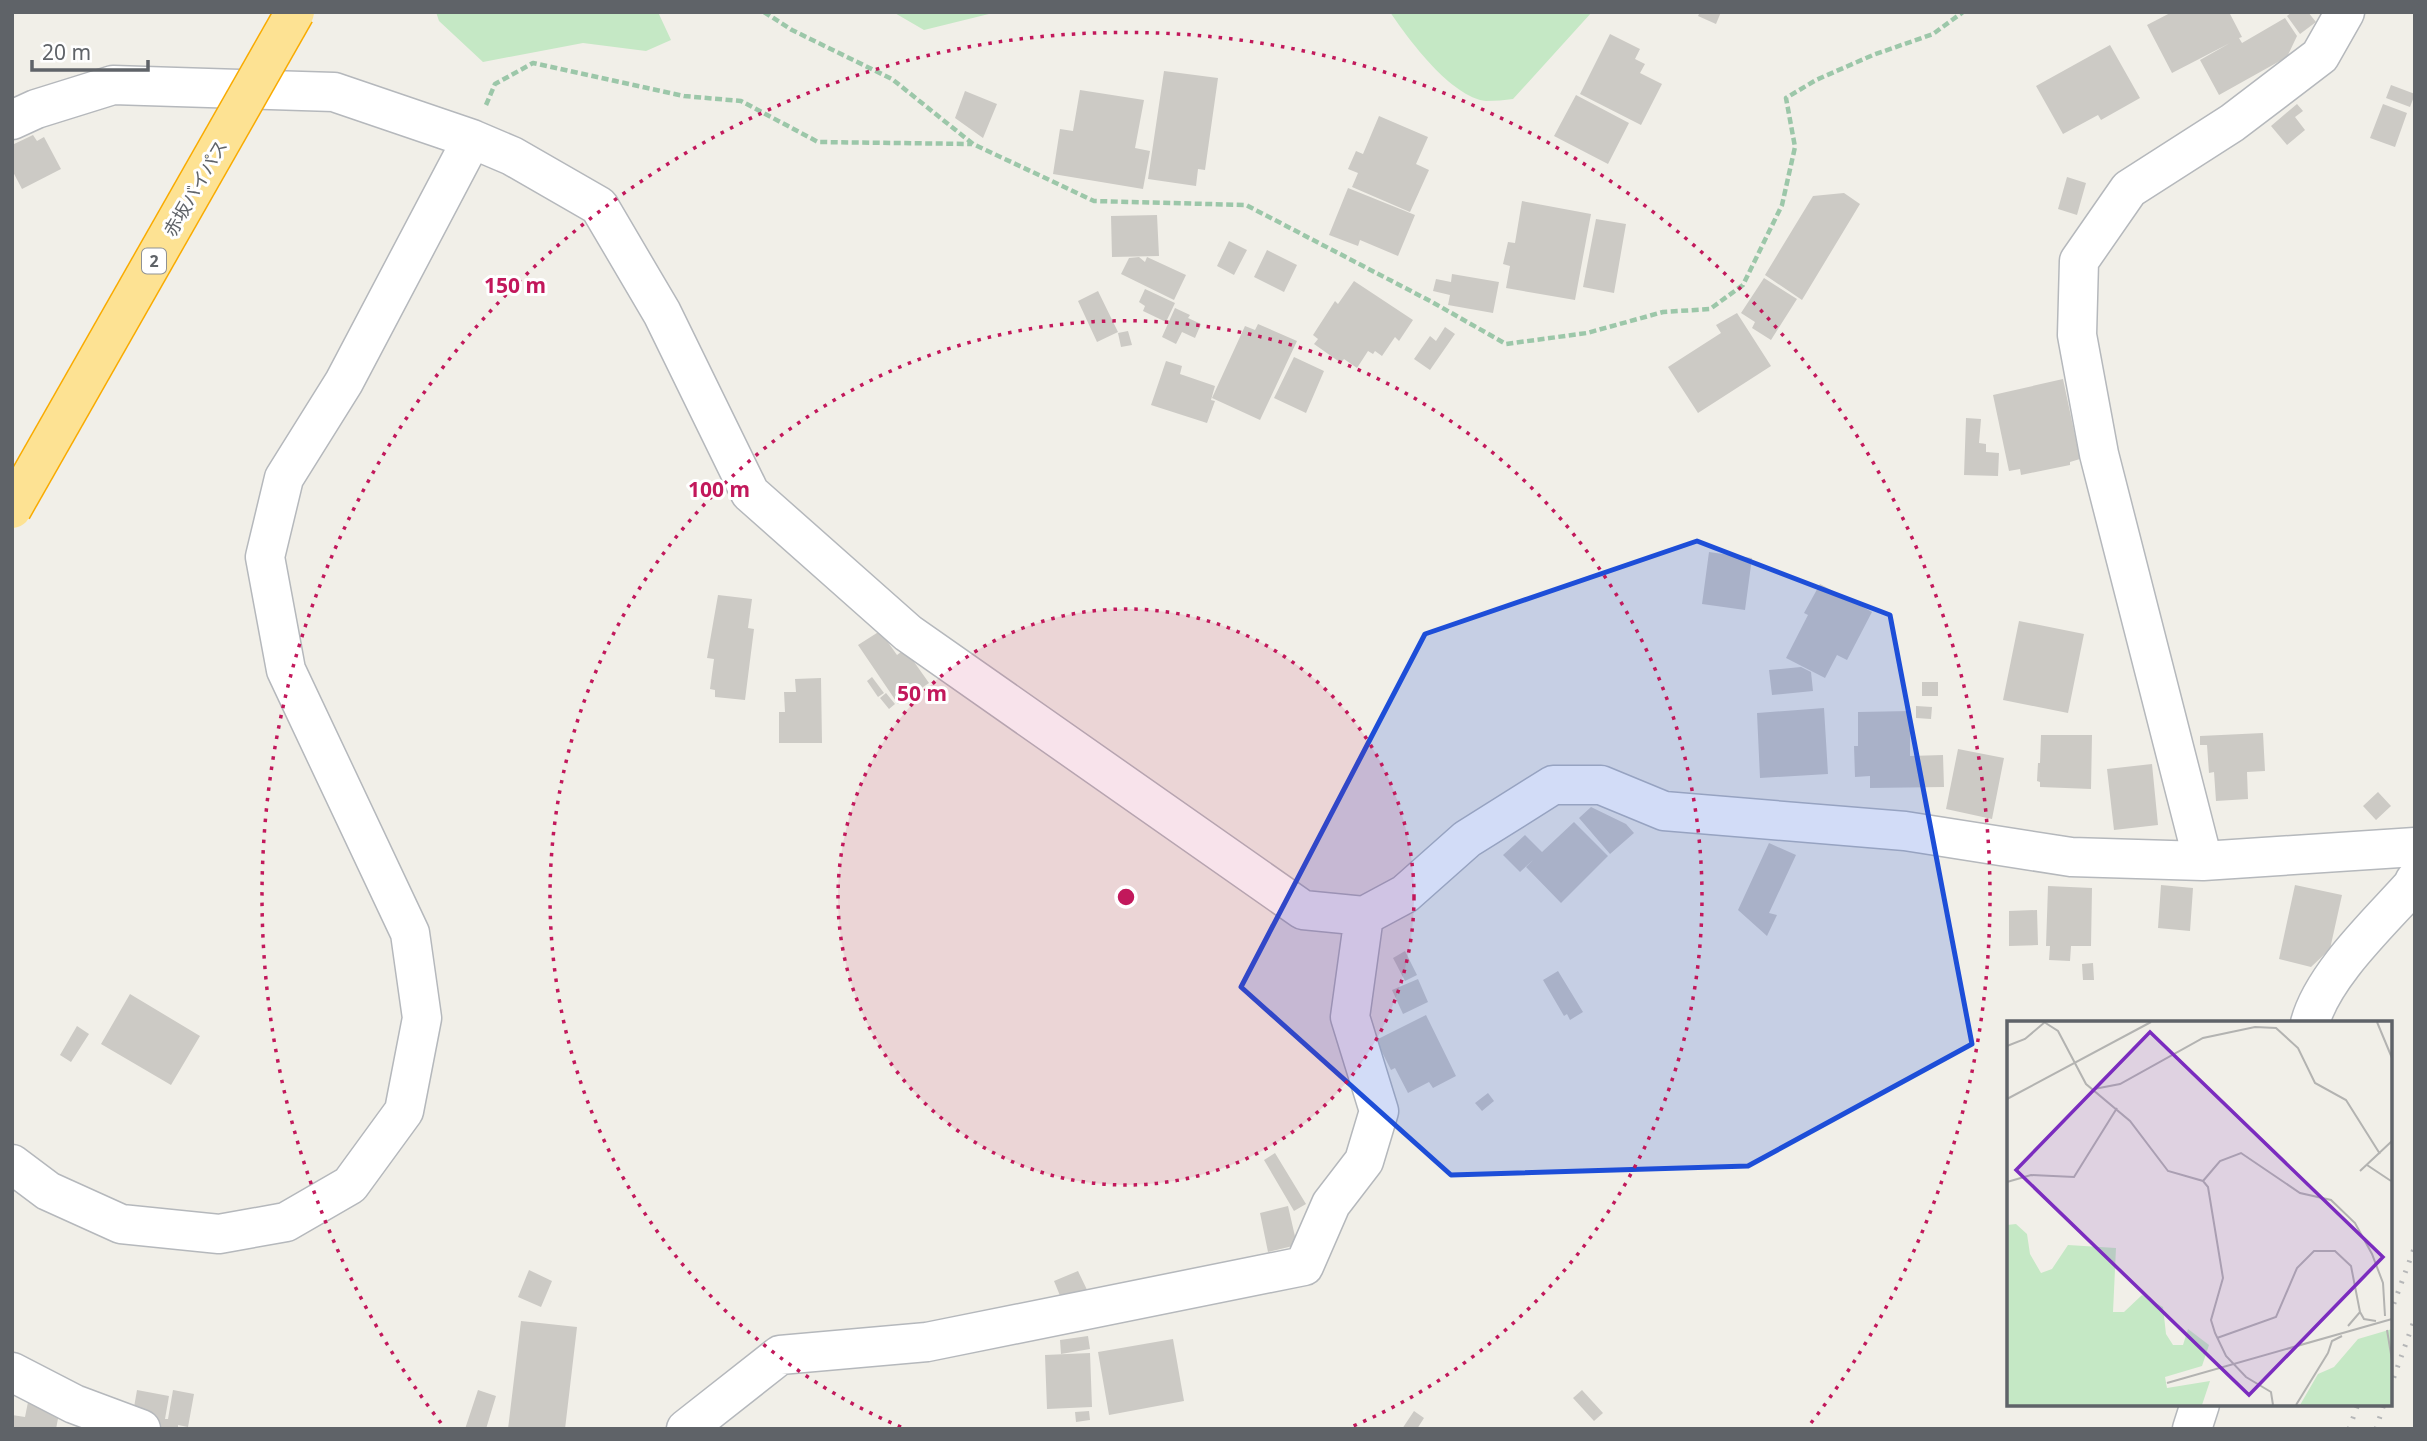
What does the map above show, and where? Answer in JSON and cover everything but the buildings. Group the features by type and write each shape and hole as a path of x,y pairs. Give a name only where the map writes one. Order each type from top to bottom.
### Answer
{"highway":[{"name":"赤坂バイパス","path":"12,509 295,12"}],"street":[{"path":"2203,860 2099,454 2077,335 2079,261 2129,189 2232,123 2320,56 2345,12"},
{"path":"12,120 36,109 113,85 334,92 472,139 512,156 599,206 662,313 751,493 908,633 1303,910 1364,916 1405,894 1467,839 1553,785 1601,785 1664,811 1905,831 2071,857 2203,860 2415,846"},
{"path":"12,1164 48,1191 121,1224 219,1234 286,1222 350,1185 404,1111 422,1018 410,933 286,670 265,557 284,478 344,382 472,139"},
{"path":"2311,1021 2315,1004 2355,948 2415,880"},
{"path":"686,1429 779,1355 927,1342 1304,1266 1331,1204 1364,1161 1379,1111 1350,1017 1364,916"},
{"path":"12,1372 74,1404 141,1429"},
{"path":"2192,1429 2199,1406"}],"path":[{"path":"764,12 792,30 892,79 973,144 1094,201 1246,205 1433,302 1506,344 1587,333 1663,312 1710,309 1743,285 1782,205 1795,147 1786,97 1816,80 1862,60 1933,34 1963,12"},
{"path":"472,139 495,84 533,63 684,96 741,101 818,142 973,144"}],"highlighted area":[{"path":"1697,541 1890,615 1972,1044 1748,1166 1451,1175 1241,987 1425,634"}],"green space":[{"path":"436,12 658,12 671,40 646,51 583,43 483,62 439,21"},
{"path":"893,12 997,12 924,30"},
{"path":"1390,12 1592,12 1513,99 1486,101 1473,97 1445,78 1419,51"}],"railway":[{"path":"2392,1309 2415,1246"},
{"path":"2392,1382 2415,1318"},
{"path":"2349,1429 2357,1406"},
{"path":"2376,1429 2383,1406"}]}
